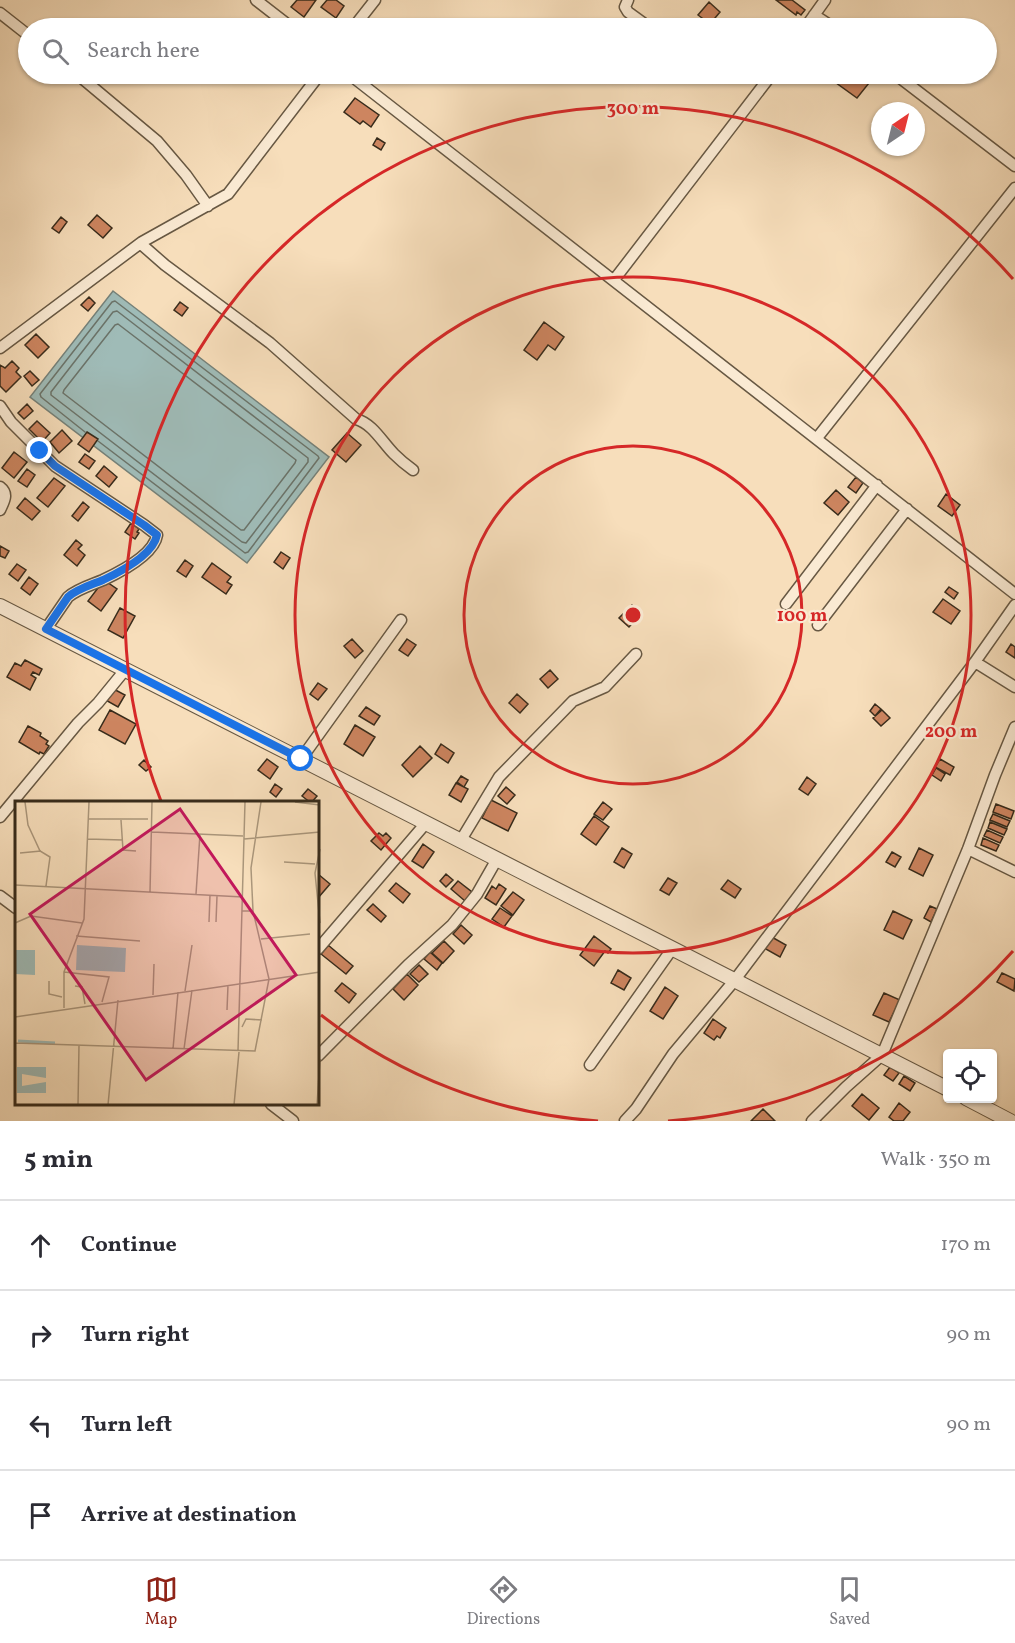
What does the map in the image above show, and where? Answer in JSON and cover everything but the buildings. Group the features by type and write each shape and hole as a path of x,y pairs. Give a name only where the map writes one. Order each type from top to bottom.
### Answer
{"street":[{"path":"256,0 279,18"},
{"path":"361,18 375,0"},
{"path":"628,0 625,7 636,18"},
{"path":"812,18 825,0"},
{"path":"0,13 18,27"},
{"path":"814,15 819,18"},
{"path":"89,84 157,141 186,175 208,206"},
{"path":"0,348 141,243 228,194 312,84"},
{"path":"363,84 1015,594"},
{"path":"614,280 764,84"},
{"path":"908,84 1015,166"},
{"path":"817,438 1015,188"},
{"path":"141,243 173,272 270,343 356,419 371,427 396,456 413,470"},
{"path":"0,406 19,430 55,466 157,535 156,542 139,559 103,580 72,593 46,629"},
{"path":"786,604 877,485"},
{"path":"0,487 6,496 0,510"},
{"path":"818,625 907,510"},
{"path":"625,1121 636,1109 673,1054 734,981 975,662 1015,605"},
{"path":"0,606 943,1086"},
{"path":"301,759 401,620"},
{"path":"460,840 499,777 573,701 605,687 636,654"},
{"path":"975,662 1015,687"},
{"path":"0,817 125,670"},
{"path":"812,1121 882,1055 968,849 1015,727"},
{"path":"320,947 426,823"},
{"path":"968,849 1015,872"},
{"path":"320,1054 408,965 452,925 477,894 497,859"},
{"path":"0,896 15,907"},
{"path":"590,1065 672,949"},
{"path":"976,1103 1010,1121"},
{"path":"272,1106 293,1121"}],"water":[{"path":"113,291 329,457 247,563 30,397"}],"route":[{"path":"40,451 55,466 157,535 152,548 139,559 103,580 72,593 46,629 301,759"}]}
